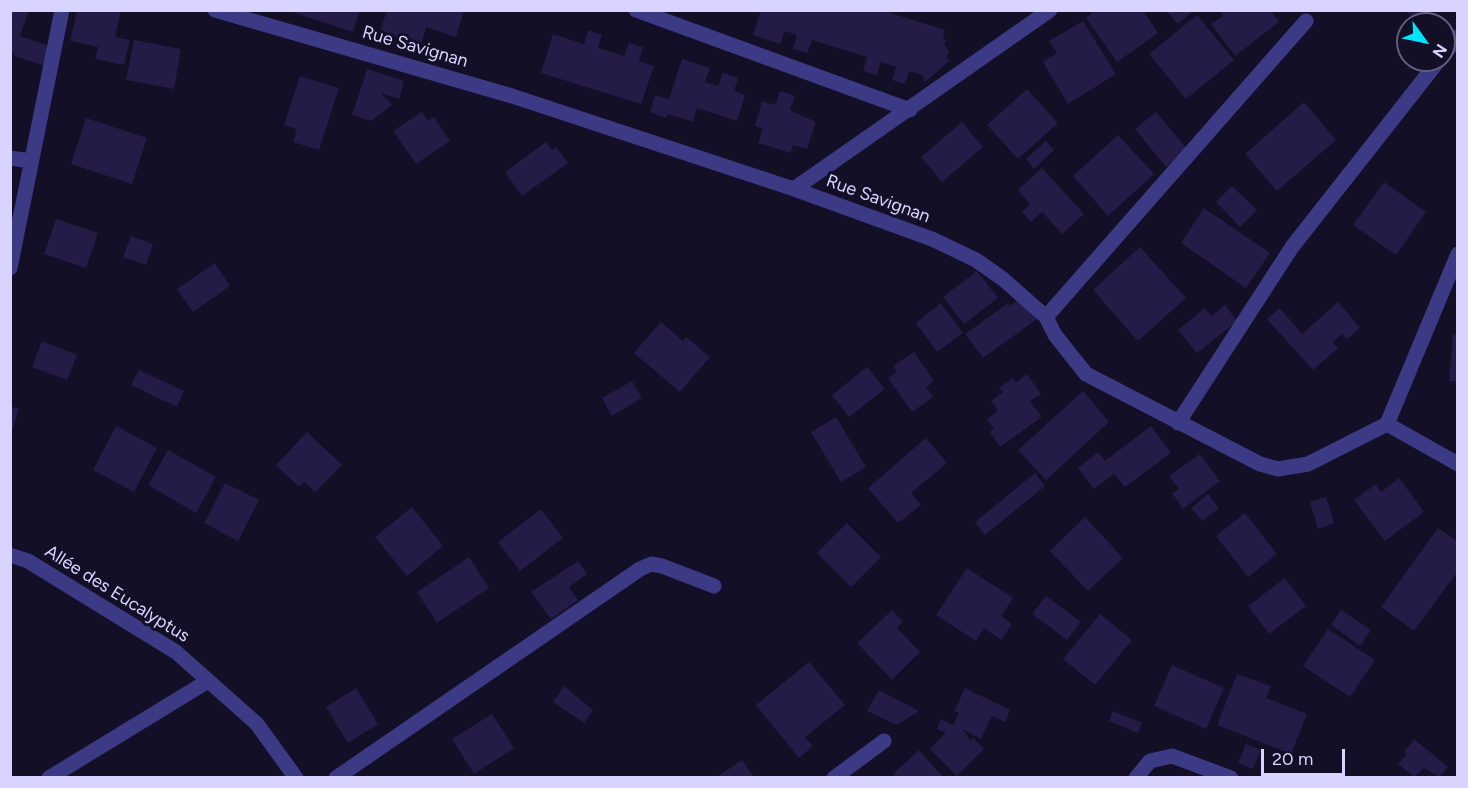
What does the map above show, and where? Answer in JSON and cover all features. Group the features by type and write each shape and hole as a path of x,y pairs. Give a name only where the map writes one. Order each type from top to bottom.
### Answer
{"street":[{"path":"10,268 62,10"},
{"name":"Rue Savignan","path":"215,10 245,14 512,96 794,189 932,239 976,260 1003,279 1046,317 1055,335 1086,374 1260,464 1278,469 1308,464 1387,424"},
{"path":"636,10 910,110"},
{"path":"794,189 1050,10"},
{"path":"1046,317 1306,21"},
{"path":"1178,423 1292,247 1430,72"},
{"path":"10,158 31,161"},
{"path":"1458,254 1387,424 1458,464"},
{"name":"Allée des Eucalyptus","path":"10,555 28,561 176,652 257,724 296,777"},
{"path":"336,777 640,569 651,564 662,566 714,586"},
{"path":"49,777 208,681"},
{"path":"834,777 885,741"},
{"path":"1136,777 1150,761 1172,756 1231,777"}],"building":[{"path":"10,10 29,10 20,36 49,46 45,66 14,56 14,53 10,52"},
{"path":"77,10 121,11 115,37 130,40 124,65 95,59 98,47 70,41"},
{"path":"286,10 360,10 353,32"},
{"path":"387,10 464,10 456,37 426,27 421,45 380,32"},
{"path":"761,10 881,10 945,30 943,39 946,40 944,44 949,51 946,59 950,60 925,82 922,75 909,71 905,84 892,80 896,67 881,62 877,75 863,71 867,57 812,40 807,53 793,49 797,35 785,31 780,44 753,35"},
{"path":"1096,10 1143,10 1158,33 1117,62 1086,18"},
{"path":"1166,10 1194,10 1178,24"},
{"path":"1219,10 1270,10 1279,22 1235,56 1211,24 1223,16"},
{"path":"1405,10 1428,10 1426,12"},
{"path":"1197,15 1234,60 1186,99 1149,54"},
{"path":"1083,21 1116,74 1068,104 1043,62 1057,53 1049,41"},
{"path":"588,30 602,35 598,48 624,56 629,43 643,47 639,61 654,66 641,104 541,73 553,34 584,44"},
{"path":"134,40 181,49 174,89 126,80"},
{"path":"682,59 710,68 705,82 718,86 723,73 738,78 734,91 745,95 737,121 697,108 693,122 668,114 666,118 650,112 655,95 669,99"},
{"path":"367,69 404,81 399,99 381,93 392,105 371,121 352,115"},
{"path":"300,76 339,88 319,150 293,142 297,129 284,125"},
{"path":"1027,89 1058,123 1018,159 987,125"},
{"path":"780,91 795,96 790,110 816,122 807,149 793,145 791,153 758,143 763,129 755,126 762,101 775,105"},
{"path":"1304,102 1336,140 1277,191 1245,154"},
{"path":"422,112 428,121 434,117 450,141 416,164 393,131"},
{"path":"1156,112 1188,150 1166,167 1135,129"},
{"path":"86,118 147,138 132,184 71,164"},
{"path":"962,122 983,147 942,182 921,157"},
{"path":"1118,135 1154,174 1108,216 1073,176"},
{"path":"1046,141 1054,150 1034,169 1026,159"},
{"path":"546,142 552,150 556,147 568,163 522,196 505,172"},
{"path":"1042,168 1084,214 1062,234 1042,212 1031,222 1022,212 1030,204 1018,190"},
{"path":"1384,182 1426,212 1396,255 1353,225"},
{"path":"1232,186 1257,210 1240,227 1216,202"},
{"path":"1204,208 1270,253 1246,288 1181,243"},
{"path":"56,219 98,233 86,268 44,254"},
{"path":"131,236 153,244 146,265 123,257"},
{"path":"1140,247 1186,298 1138,341 1093,290"},
{"path":"215,263 230,286 193,312 177,289"},
{"path":"977,271 998,298 964,324 943,297"},
{"path":"1021,298 1037,319 983,358 965,334 1008,303 1010,306"},
{"path":"1338,302 1360,328 1347,339 1342,334 1333,342 1338,348 1313,370 1267,319 1280,308 1302,334"},
{"path":"941,303 963,333 937,352 916,323"},
{"path":"1225,305 1237,321 1197,353 1178,330 1205,308 1211,316"},
{"path":"661,322 683,341 686,337 710,357 680,392 634,353"},
{"path":"1453,335 1458,335 1458,382 1449,381"},
{"path":"42,341 77,355 67,380 32,367"},
{"path":"914,352 934,381 926,387 933,397 912,412 888,378 897,372 893,366"},
{"path":"867,367 885,389 849,417 832,395"},
{"path":"139,370 184,391 177,407 131,385"},
{"path":"1027,374 1041,394 1030,401 1042,417 1000,447 990,432 994,429 987,419 998,411 991,401 1003,392 999,388 1013,378 1016,382"},
{"path":"632,381 642,398 612,416 602,398"},
{"path":"1083,391 1109,422 1046,480 1018,450"},
{"path":"10,406 19,409 11,435 10,435"},
{"path":"836,417 866,467 841,482 811,432"},
{"path":"116,426 157,448 134,492 93,470"},
{"path":"1151,426 1171,453 1125,487 1114,474 1094,489 1078,468 1098,452 1105,461"},
{"path":"307,432 342,465 315,492 305,482 299,487 276,465"},
{"path":"926,438 947,463 911,493 921,505 898,523 868,488"},
{"path":"168,450 216,477 196,513 148,485"},
{"path":"1200,454 1220,481 1183,509 1172,493 1179,489 1169,476"},
{"path":"1035,473 1045,486 985,535 975,522"},
{"path":"1399,478 1424,512 1385,541 1354,500 1376,484 1381,492"},
{"path":"225,483 259,500 238,541 204,523"},
{"path":"1208,494 1219,508 1202,521 1191,508"},
{"path":"1326,497 1334,523 1318,529 1310,502"},
{"path":"412,507 443,546 407,576 375,537"},
{"path":"541,509 563,538 520,571 498,542"},
{"path":"1245,513 1277,554 1248,577 1216,536"},
{"path":"1085,517 1123,558 1088,591 1050,551"},
{"path":"847,523 881,557 851,587 817,553"},
{"path":"1438,528 1458,542 1458,571 1414,631 1381,607"},
{"path":"469,557 489,588 437,623 417,592"},
{"path":"578,561 587,574 569,587 578,600 551,619 531,592"},
{"path":"967,568 1013,598 1001,616 1012,624 1001,640 984,628 976,641 936,615"},
{"path":"1285,578 1306,606 1269,634 1248,606"},
{"path":"1046,596 1081,622 1067,640 1032,614"},
{"path":"892,610 903,622 897,628 920,652 892,680 857,643"},
{"path":"1341,610 1371,630 1360,646 1331,625"},
{"path":"1100,614 1132,640 1095,685 1063,659"},
{"path":"1328,629 1375,660 1350,697 1303,666"},
{"path":"809,662 845,705 805,737 813,746 799,758 756,705"},
{"path":"1172,665 1224,688 1206,729 1154,706"},
{"path":"1237,674 1271,686 1266,698 1307,714 1291,754 1217,725"},
{"path":"564,686 593,710 584,723 553,702"},
{"path":"356,688 378,724 348,743 326,707"},
{"path":"965,688 1010,710 1005,722 992,716 981,739 962,729 970,740 973,738 984,749 957,776 930,749 946,733 937,729 941,719 953,725 959,713 954,711"},
{"path":"879,690 919,711 897,725 867,711"},
{"path":"1113,711 1142,723 1138,733 1109,721"},
{"path":"492,714 514,748 474,774 452,739"},
{"path":"1414,739 1448,767 1439,777 1424,768 1414,777 1398,764 1407,754 1404,752"},
{"path":"1246,744 1261,750 1253,769 1238,763"},
{"path":"919,750 943,777 896,777 893,774"},
{"path":"742,760 754,777 717,777"}]}
